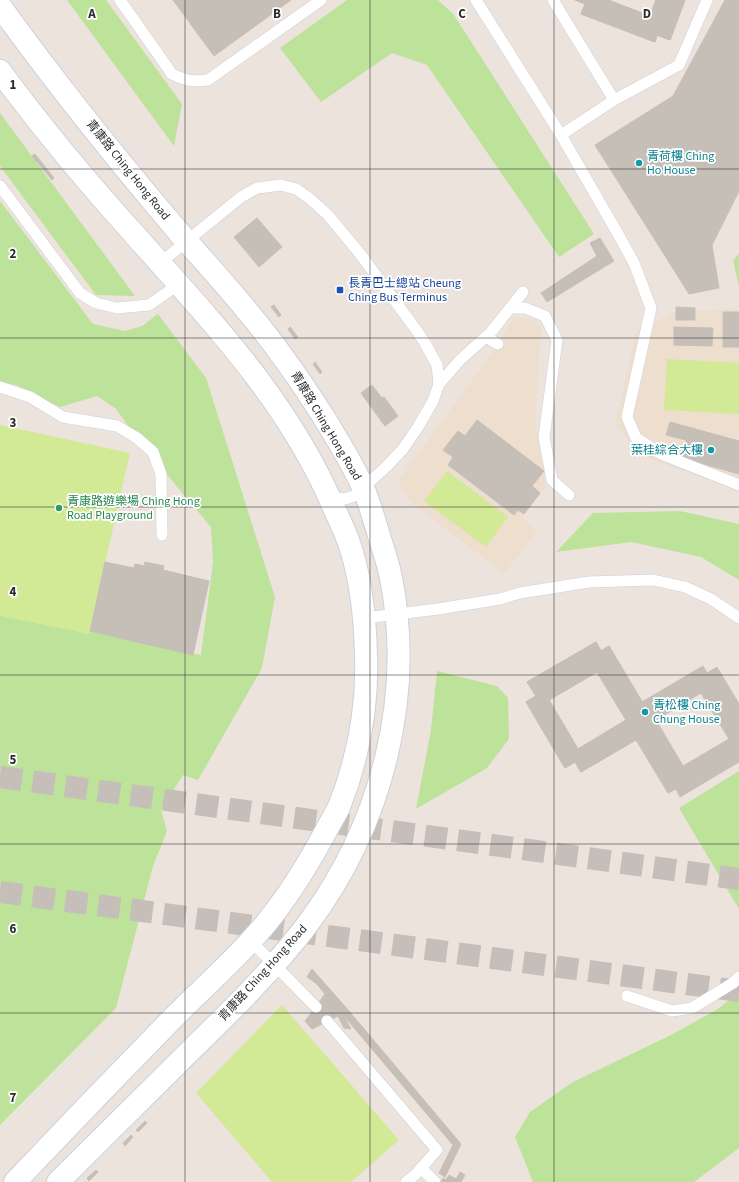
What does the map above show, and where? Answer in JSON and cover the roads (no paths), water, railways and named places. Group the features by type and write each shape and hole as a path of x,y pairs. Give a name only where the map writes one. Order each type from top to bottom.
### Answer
{"main road":[{"name":"青康路 Ching Hong Road","path":"0,6 60,86 187,241 248,312 291,367 343,449 364,488 390,571 397,614 399,647 395,715 389,750 371,807 351,854 328,894 306,926 235,1007 58,1182"},
{"path":"0,71 24,103 106,203 227,339 262,383 303,444 328,494 348,540 365,618 367,678 362,727 352,766 338,808 318,847 274,914 251,941 118,1074 15,1182"}],"lane":[{"path":"120,0 172,74 186,81 208,80 322,0"},
{"path":"476,0 562,135 634,263 651,308 627,416 636,438 661,454 739,485"},
{"path":"553,0 614,100"},
{"path":"562,135 614,100 679,65 707,0"},
{"path":"160,263 241,197 257,188 281,185 296,189 328,214 361,255 426,343 437,365 439,384"},
{"path":"0,186 80,293 96,303 117,308 149,305 165,296 179,284"},
{"path":"328,494 337,498 345,499 354,496 403,449 433,401 439,384 460,360 486,337 523,292"},
{"path":"511,308 525,308 545,316 557,340 544,437 552,480 569,495"},
{"path":"486,337 498,344"},
{"path":"0,387 30,398 63,417 117,426 137,438 153,452 161,474 162,535"},
{"path":"365,618 438,609 520,593 589,582 653,580 685,587 711,599 739,618"},
{"path":"251,941 316,1007"},
{"path":"627,996 672,1010 692,1008 733,983 739,977"},
{"path":"327,1021 437,1150 406,1182"},
{"path":"421,1168 435,1182"}],"tunnel":[{"path":"0,777 739,879"},
{"path":"0,892 739,991"}],"place":[{"name":"青荷樓 Ching Ho House","path":"639,163"},
{"name":"長青巴士總站 Cheung Ching Bus Terminus","path":"340,290"},
{"name":"葉桂綜合大樓","path":"711,450"},
{"name":"青康路遊樂場 Ching Hong Road Playground","path":"59,508"},
{"name":"青松樓 Ching Chung House","path":"645,712"}]}
